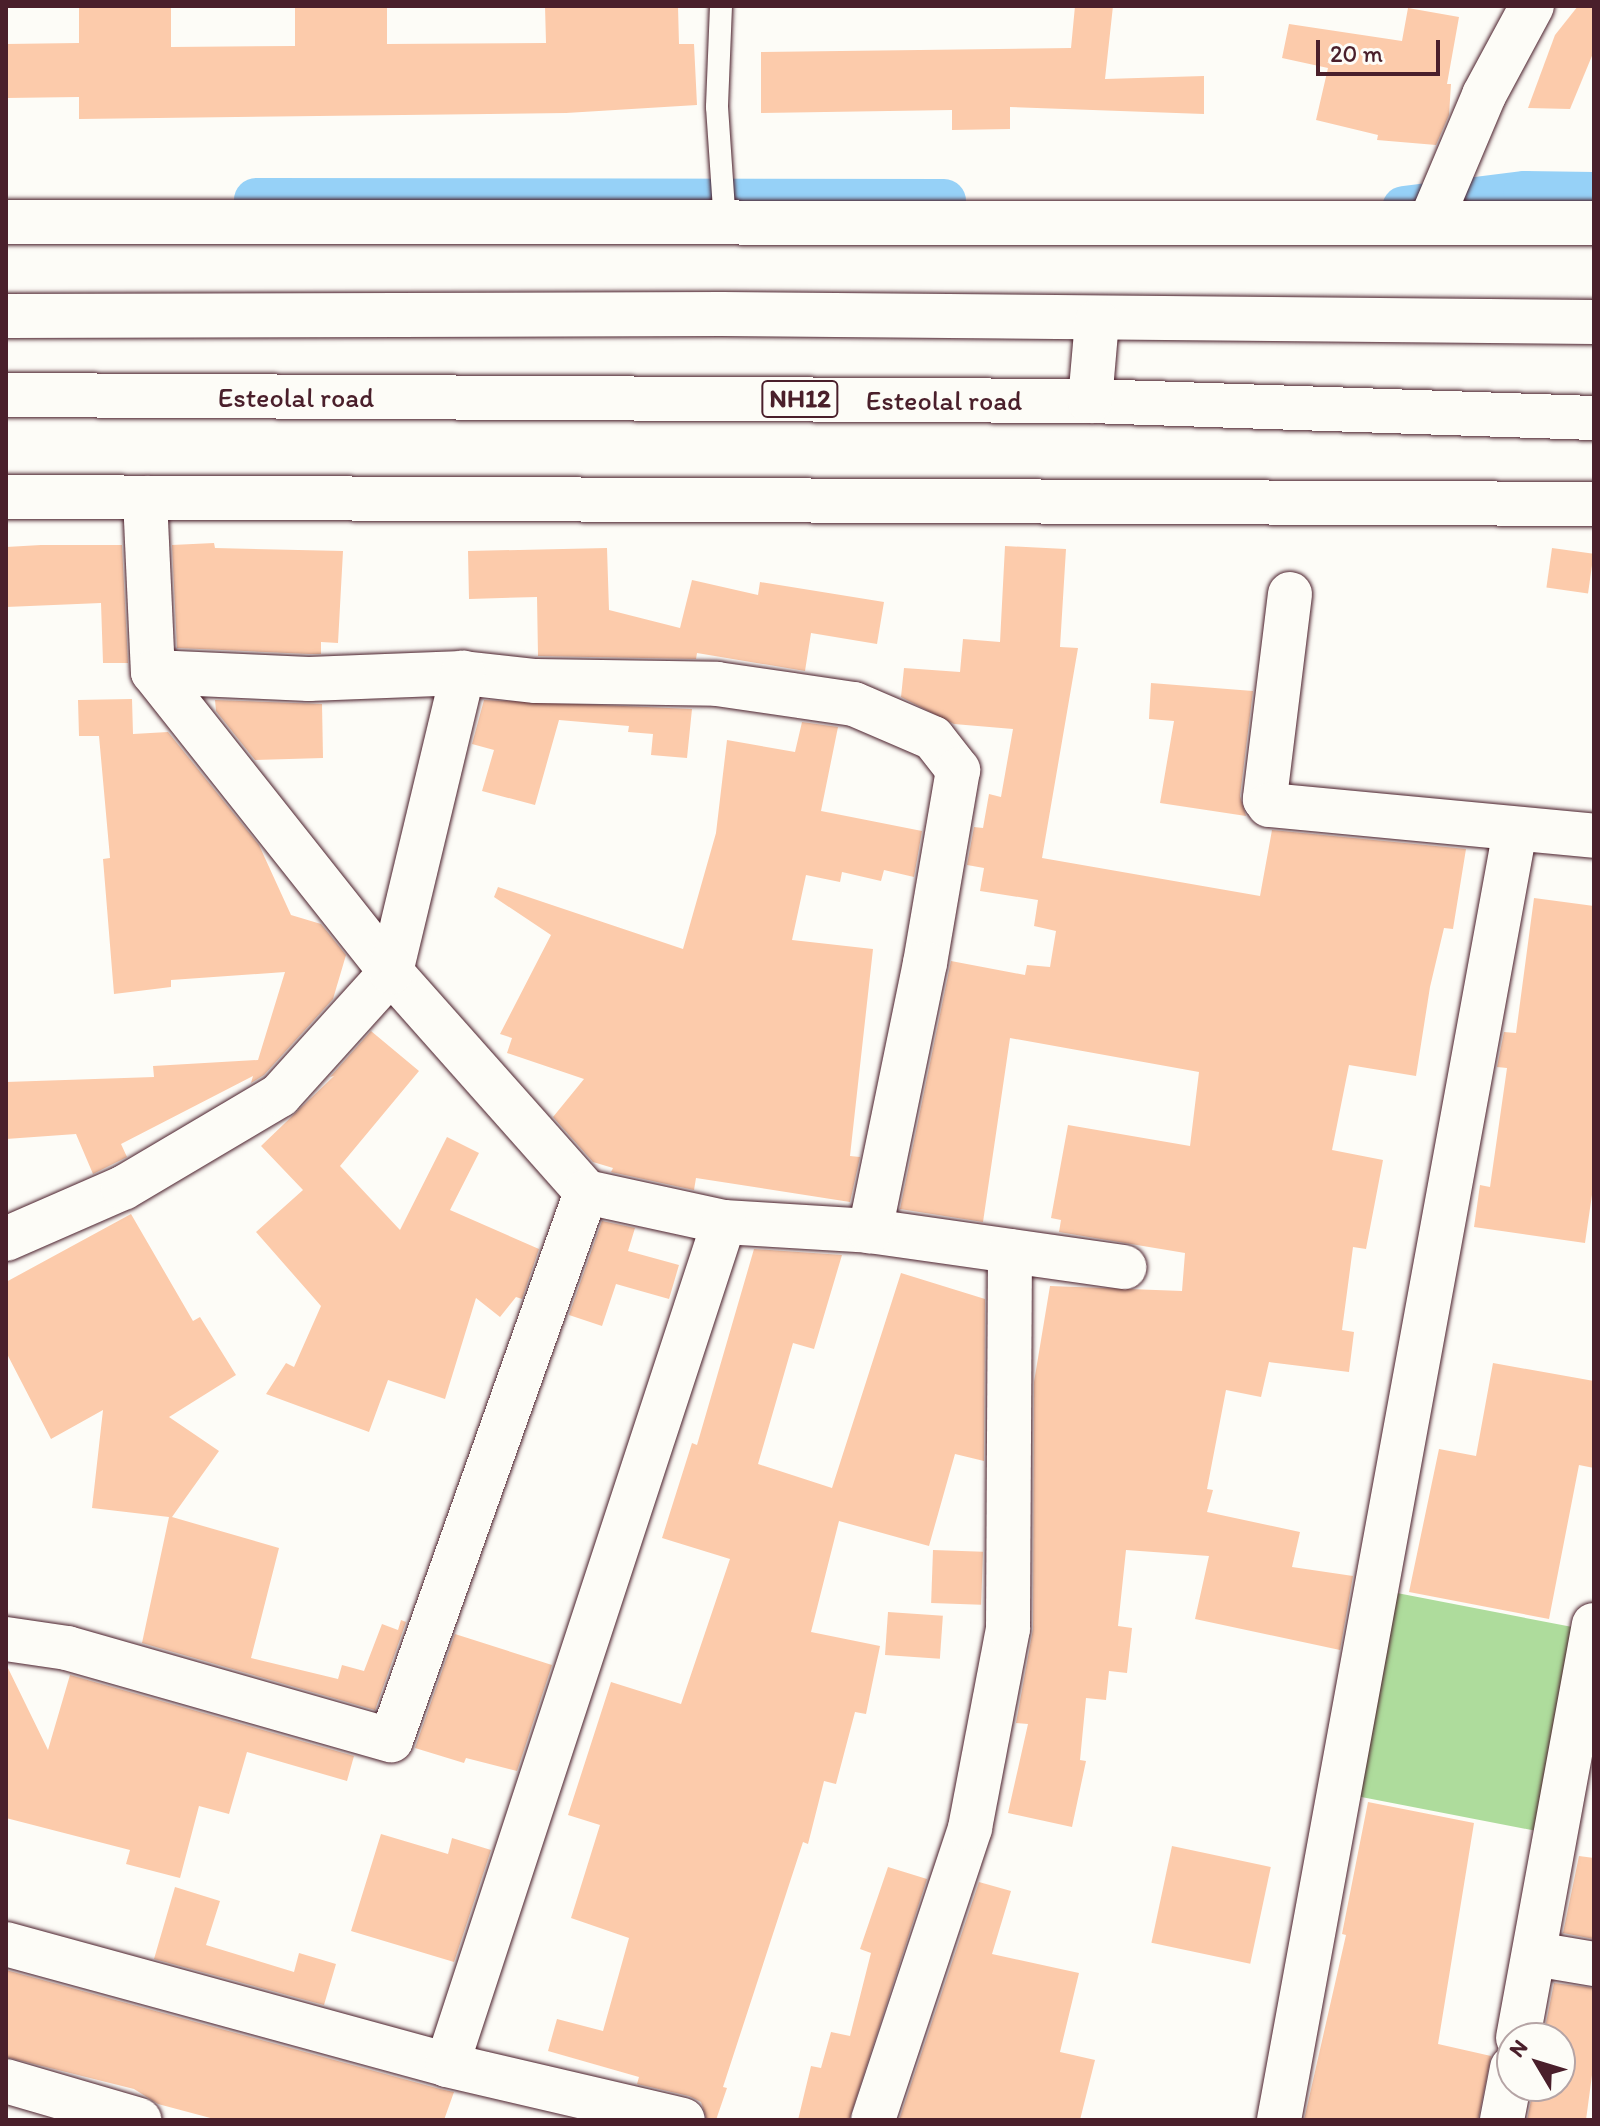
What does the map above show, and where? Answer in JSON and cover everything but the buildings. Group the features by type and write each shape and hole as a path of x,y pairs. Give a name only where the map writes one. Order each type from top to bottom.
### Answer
{"main road":[{"path":"1430,223 1491,80 1532,6"},
{"path":"6,222 1594,223"},
{"path":"6,316 722,314 1097,321 1594,322"},
{"path":"1090,401 1097,321"},
{"name":"Esteolal road","path":"6,395 1090,401 1594,418"},
{"path":"6,497 1594,504"},
{"path":"145,498 153,672 391,972 586,1192 724,1222 870,1231 1124,1267"},
{"path":"1290,594 1265,799 1269,805 1594,836"},
{"path":"153,672 309,679 463,673 536,681 717,684 854,704 933,738 958,770 925,963 870,1231"},
{"path":"6,1239 123,1188 280,1095 391,972 463,673"},
{"path":"1279,2120 1515,830"},
{"path":"6,1639 67,1648 391,1740 586,1192"},
{"path":"447,2065 724,1222"},
{"path":"873,2120 970,1828 1008,1629 1010,1251"},
{"path":"1521,2022 1594,1625"},
{"path":"6,1944 447,2065 683,2120"},
{"path":"1535,1954 1594,1964"},
{"path":"6,2081 139,2120"}],"lane":[{"path":"721,6 717,107 725,223"}],"green space":[{"path":"1397,1593 1578,1628 1538,1831 1358,1796"}],"waterway":[{"path":"1404,208 1525,193 1594,194"},
{"path":"256,200 944,201"}]}
